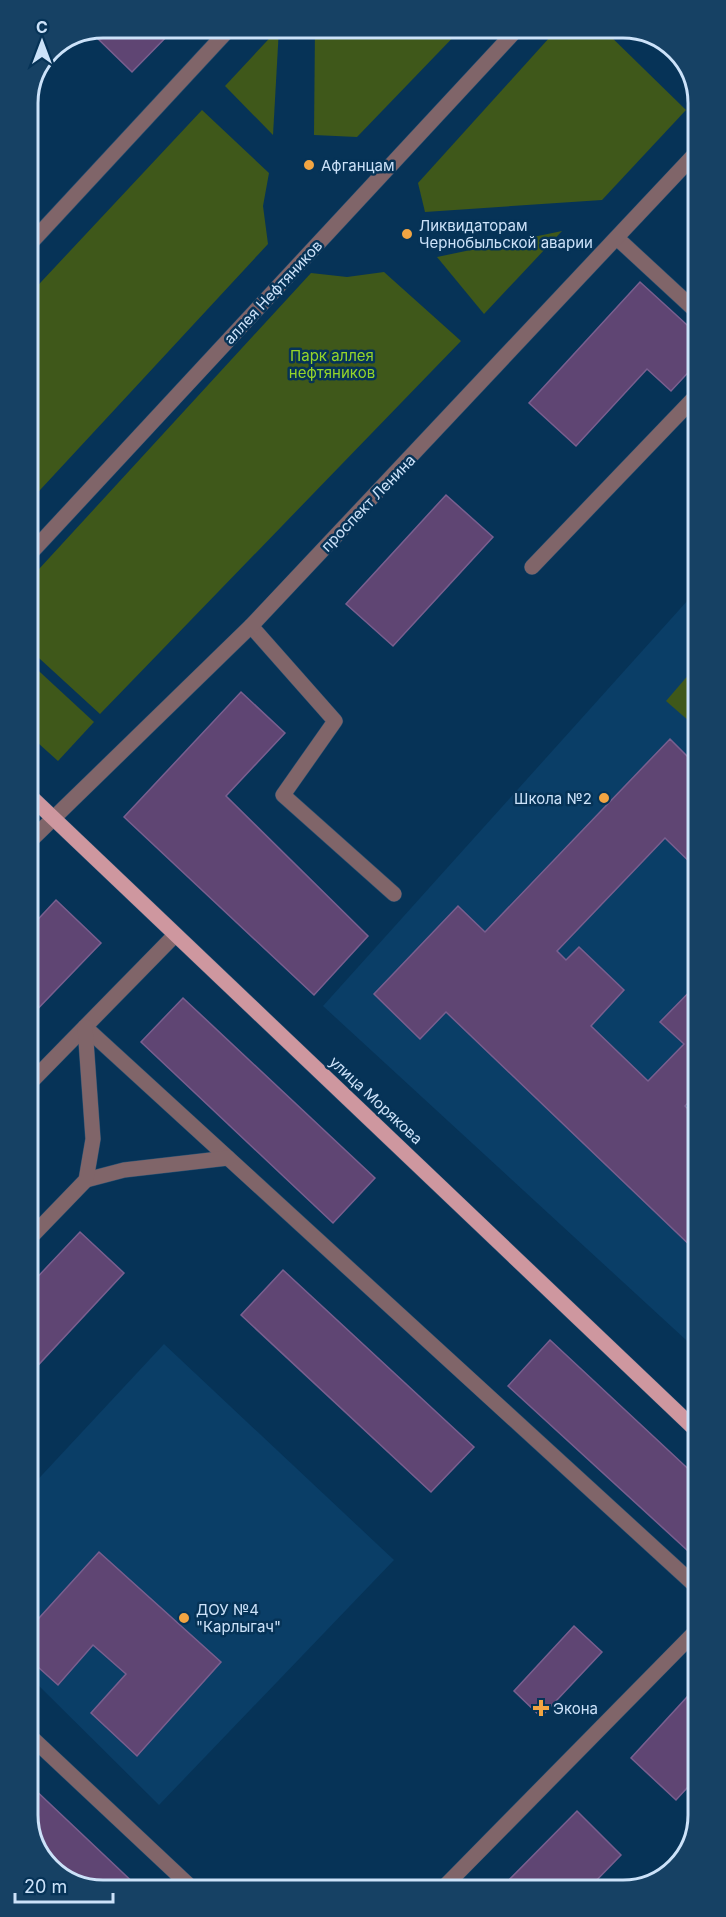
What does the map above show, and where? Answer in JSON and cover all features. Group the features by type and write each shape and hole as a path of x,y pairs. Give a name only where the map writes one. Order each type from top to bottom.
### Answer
{"main road":[{"name":"улица Морякова","path":"38,804 688,1422"}],"street":[{"path":"38,235 221,38"},
{"name":"аллея Нефтяников","path":"38,545 509,38"},
{"name":"проспект Ленина","path":"38,832 251,626 618,239 688,162"},
{"path":"618,239 688,304"},
{"path":"532,567 688,404"},
{"path":"251,626 335,721 283,795 394,894"},
{"path":"38,1075 176,935"},
{"path":"85,1027 688,1579"},
{"path":"85,1027 93,1139 86,1180"},
{"path":"38,1230 86,1180 124,1170 228,1158"},
{"path":"451,1880 688,1639"},
{"path":"38,1743 183,1879"}],"shaded area":[{"name":"Школа №2","path":"688,600 688,1342 323,1006"},
{"name":"ДОУ №4 \"Карлыгач\"","path":"164,1344 394,1560 159,1805 38,1685 38,1479"}],"green space":[{"path":"270,38 278,38 273,135 225,86"},
{"path":"315,38 452,38 357,137 314,135"},
{"path":"549,38 612,38 686,110 602,200 425,212 418,183"},
{"path":"202,110 269,173 263,206 268,244 38,492 38,285"},
{"path":"562,231 484,314 437,257"},
{"name":"Парк аллея нефтяников","path":"384,272 461,341 100,714 38,657 38,570 311,273 347,277"},
{"path":"38,670 94,722 58,761 38,743"},
{"path":"688,675 688,720 666,701"}],"building":[{"path":"98,38 165,38 132,72"},
{"path":"640,282 688,326 688,373 671,391 647,369 576,446 529,403"},
{"path":"446,495 493,537 393,646 346,604"},
{"path":"241,692 285,733 226,796 368,936 314,995 124,817"},
{"path":"670,739 688,757 688,860 665,838 557,951 566,960 579,947 624,990 591,1026 648,1081 684,1044 660,1022 688,993 688,1103 685,1106 688,1109 688,1243 446,1012 420,1039 374,994 458,906 485,932"},
{"path":"56,900 101,943 38,1009 38,919"},
{"path":"183,998 375,1178 333,1223 141,1042"},
{"path":"80,1232 124,1273 38,1365 38,1276"},
{"path":"283,1270 474,1447 431,1492 241,1315"},
{"path":"550,1340 688,1469 688,1551 508,1386"},
{"path":"99,1552 221,1662 137,1756 91,1713 126,1674 93,1645 58,1685 38,1667 38,1619"},
{"path":"574,1626 602,1652 541,1717 514,1691"},
{"path":"688,1696 688,1787 676,1800 631,1758"},
{"path":"38,1793 129,1879 90,1878 70,1871 60,1863 42,1839 38,1823"},
{"path":"577,1811 621,1855 597,1880 509,1880"}],"place":[{"name":"Афганцам","path":"309,165"},
{"name":"Ликвидаторам Чернобыльской аварии","path":"407,234"},
{"name":"Школа №2","path":"604,798"},
{"name":"ДОУ №4 \"Карлыгач\"","path":"184,1618"},
{"name":"Экона","path":"541,1708"}]}
